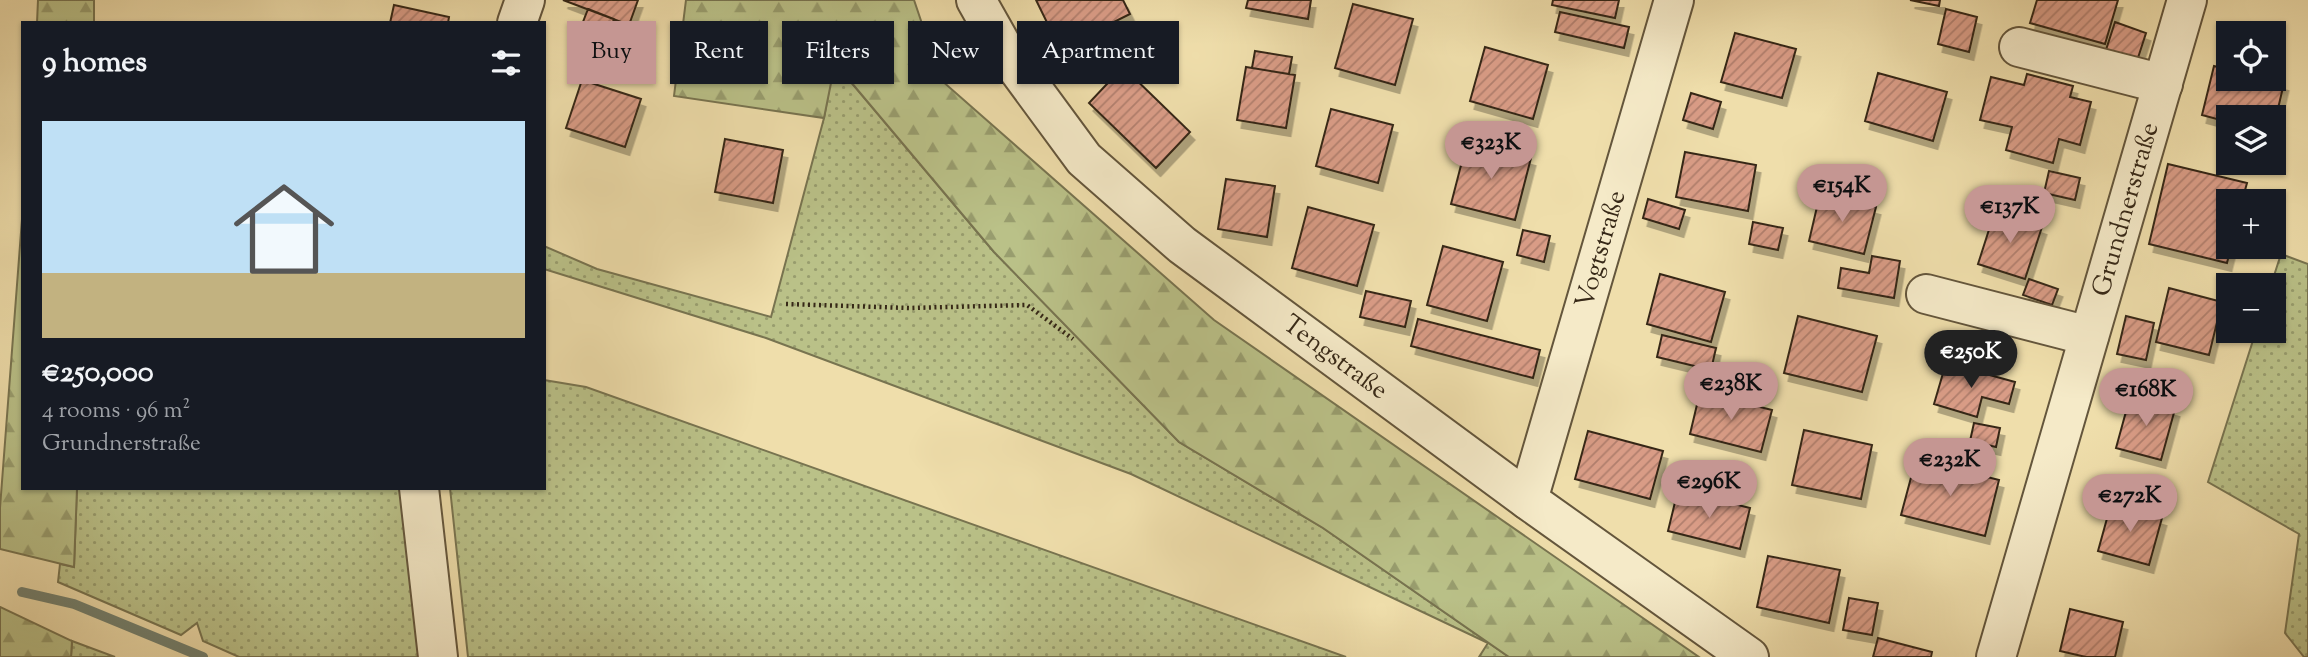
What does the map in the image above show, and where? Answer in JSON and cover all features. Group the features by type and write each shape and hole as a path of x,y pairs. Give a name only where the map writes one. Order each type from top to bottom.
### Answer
{"street":[{"path":"518,21 525,0"},
{"name":"Tengstraße","path":"976,0 1006,52 1084,159 1182,245 1528,500 1749,657"},
{"name":"Vogtstraße","path":"1528,500 1674,0"},
{"name":"Grundnerstraße","path":"1996,657 2187,0"},
{"path":"2019,47 2162,84"},
{"path":"1926,294 2089,336"},
{"path":"419,490 438,657"}],"path":[{"path":"786,304 909,308 1027,305 1073,339"}],"green space":[{"path":"38,0 94,0 94,21 37,21"},
{"path":"686,0 914,0 921,21 908,21 908,84 946,84 1214,320 1699,657 1509,657 1323,528 1179,442 994,252 853,84 894,84 894,21 782,21 782,84 831,84 824,118 674,96 676,84 768,84 768,21 683,21"},
{"path":"830,84 853,84 994,252 1179,442 1323,528 1509,657 1479,657 1488,643 1131,474 766,338 546,270 546,247 597,269 771,317 824,118"},
{"path":"21,232 21,490 77,490 74,567 0,549 0,508"},
{"path":"2286,256 2308,264 2308,657 2304,657 2285,633 2299,534 2208,482 2252,343 2286,343 2286,273 2275,273 2279,259 2286,259"},
{"path":"546,380 586,387 1346,657 468,657 450,490 546,490"},
{"path":"77,490 403,490 420,657 239,657 203,641 197,623 181,635 58,582 60,564 74,567"},
{"path":"0,607 72,641 71,657 0,657"},
{"path":"72,641 115,657 71,657"}],"building":[{"path":"563,0 638,0 630,21 618,21"},
{"path":"1036,0 1123,0 1130,14 1116,21 1046,21"},
{"path":"1248,0 1311,0 1308,19 1246,8"},
{"path":"1553,0 1619,0 1615,18 1552,5"},
{"path":"1910,0 1940,0 1939,6"},
{"path":"2037,0 2118,0 2105,44 2030,23"},
{"path":"1353,4 1413,19 1395,85 1335,68"},
{"path":"394,5 449,17 448,21 390,21"},
{"path":"588,9 614,19 613,21 583,21"},
{"path":"1946,9 1977,17 1969,52 1938,44"},
{"path":"1560,12 1629,27 1624,48 1555,32"},
{"path":"2115,22 2146,33 2136,64 2105,53"},
{"path":"1735,33 1796,49 1782,98 1721,82"},
{"path":"1485,47 1548,65 1533,119 1470,101"},
{"path":"1255,51 1292,57 1289,74 1252,68"},
{"path":"2214,66 2216,91 2282,91 2279,105 2216,105 2216,119 2202,115"},
{"path":"1246,67 1295,75 1286,128 1237,120"},
{"path":"1878,73 1947,92 1933,141 1865,121"},
{"path":"2027,74 2073,86 2070,97 2091,102 2080,145 2059,139 2053,163 2006,150 2012,127 1980,120 1991,77 2024,85"},
{"path":"581,84 594,84 641,99 625,147 566,128"},
{"path":"1107,84 1141,84 1190,132 1156,168 1089,103"},
{"path":"1691,93 1721,102 1713,129 1683,120"},
{"path":"1331,109 1393,125 1378,183 1316,166"},
{"path":"725,139 783,150 773,203 715,192"},
{"path":"1467,142 1531,158 1515,220 1451,204"},
{"path":"1685,152 1756,165 1748,211 1676,197"},
{"path":"2168,164 2247,183 2245,189 2216,189 2216,259 2228,259 2227,263 2149,244"},
{"path":"2049,171 2080,178 2075,200 2044,193"},
{"path":"1226,179 1275,186 1267,237 1218,229"},
{"path":"1820,194 1876,207 1864,254 1809,241"},
{"path":"1648,199 1685,210 1679,229 1643,218"},
{"path":"1308,207 1374,225 1357,286 1292,268"},
{"path":"1995,211 2042,227 2025,279 1978,264"},
{"path":"1753,222 1783,228 1778,250 1749,244"},
{"path":"1523,230 1550,236 1544,262 1517,255"},
{"path":"1443,246 1503,262 1487,321 1427,305"},
{"path":"1872,256 1900,261 1894,298 1838,288 1841,268 1869,273"},
{"path":"1660,274 1725,292 1711,342 1647,324"},
{"path":"2029,279 2058,289 2052,305 2023,295"},
{"path":"2169,288 2216,300 2216,326 2209,355 2156,342"},
{"path":"1366,291 1411,301 1405,327 1360,317"},
{"path":"1798,316 1877,336 1862,392 1784,373"},
{"path":"2126,316 2154,323 2146,360 2117,354"},
{"path":"1418,319 1540,350 1533,378 1411,346"},
{"path":"1662,335 1716,348 1711,370 1657,357"},
{"path":"1946,363 2015,382 2009,404 1982,397 1977,417 1934,404"},
{"path":"1700,392 1772,410 1761,452 1690,434"},
{"path":"2130,397 2175,409 2161,460 2116,448"},
{"path":"1974,423 2000,428 1996,447 1970,441"},
{"path":"1804,430 1872,445 1861,499 1792,485"},
{"path":"1588,431 1663,451 1650,499 1575,479"},
{"path":"1916,459 1999,480 1985,536 1901,515"},
{"path":"1678,490 1750,508 1740,549 1668,531"},
{"path":"2111,504 2162,518 2149,565 2098,551"},
{"path":"1768,556 1840,570 1829,623 1757,607"},
{"path":"1849,598 1878,603 1872,635 1843,630"},
{"path":"2070,609 2123,622 2115,657 2086,657 2060,651"},
{"path":"1878,638 1932,652 1931,657 1873,657"}],"waterway":[{"path":"22,592 74,604 203,657"}]}
